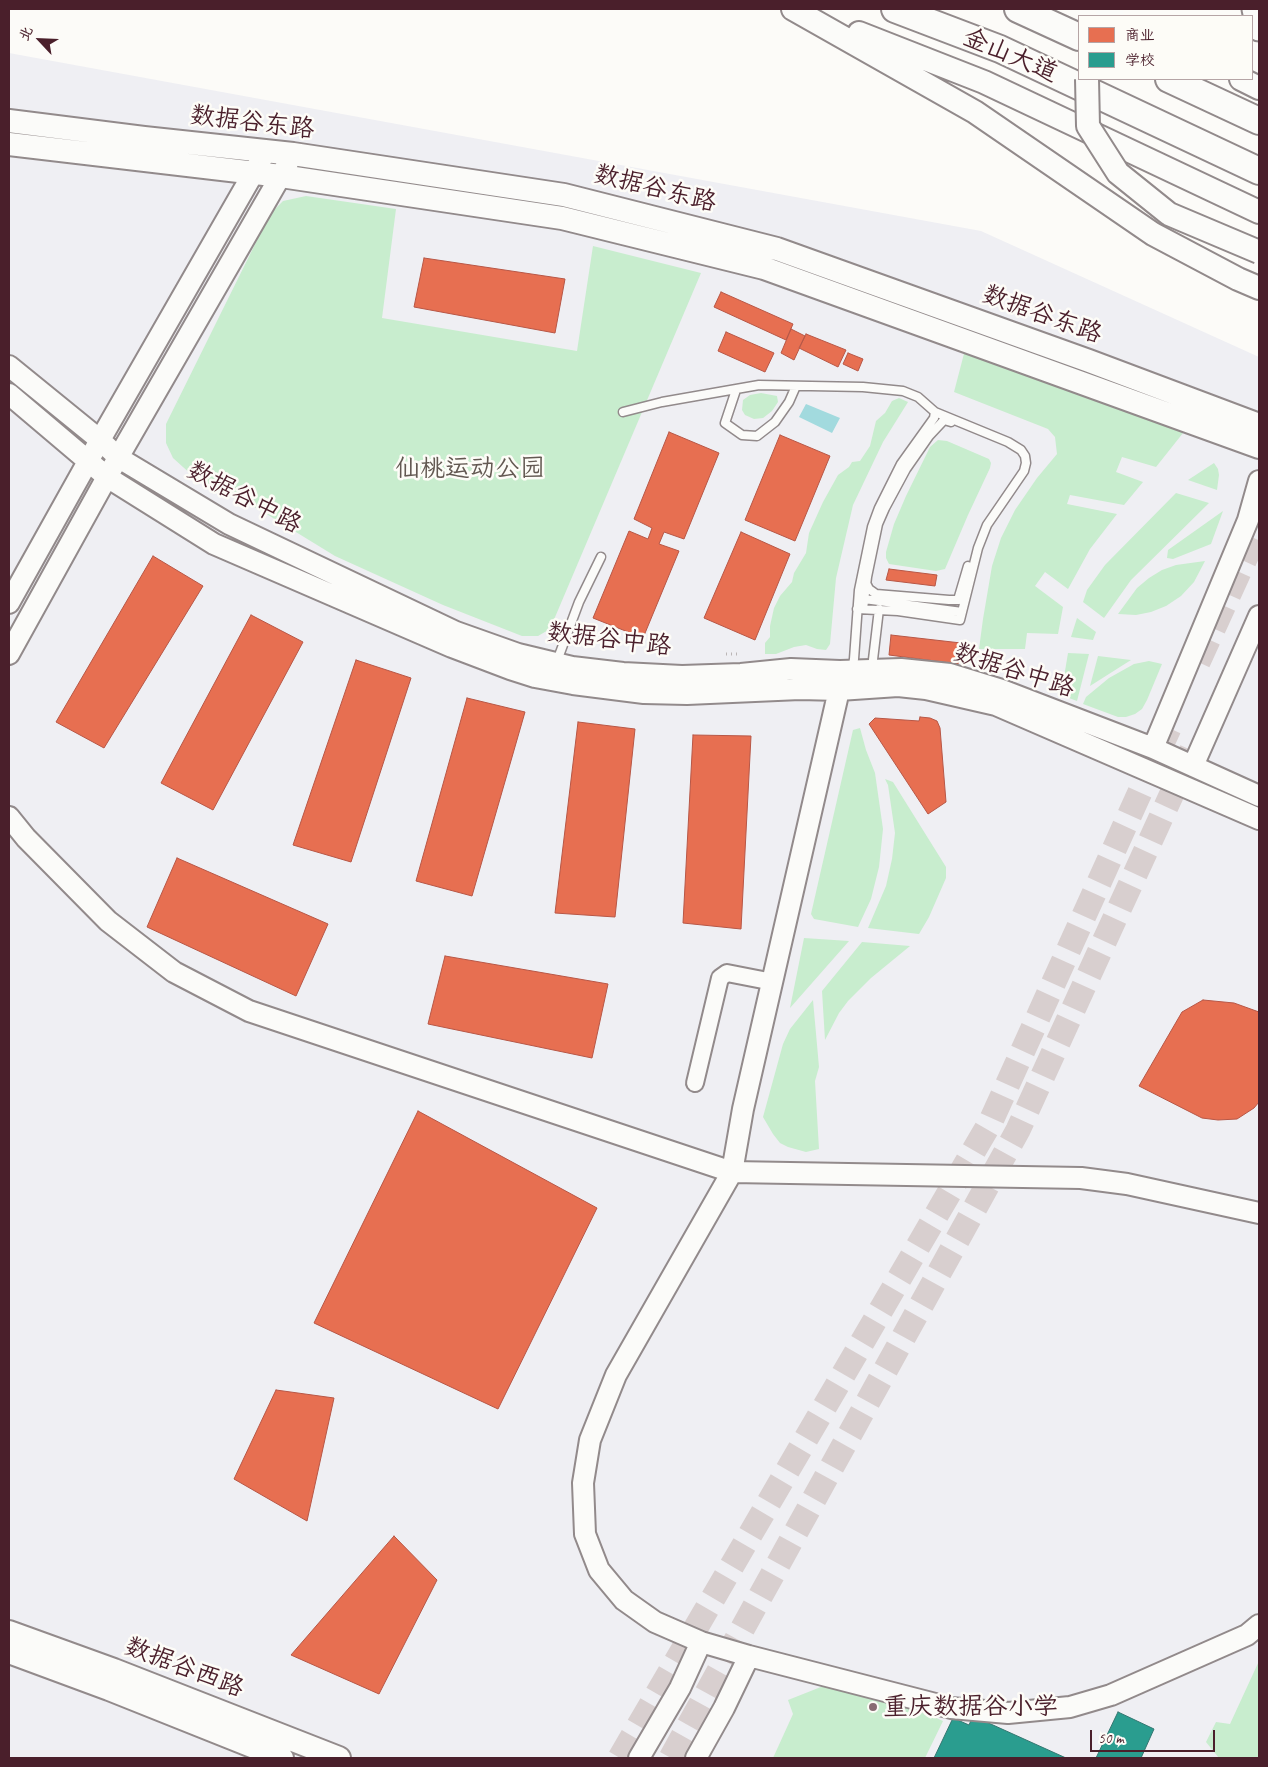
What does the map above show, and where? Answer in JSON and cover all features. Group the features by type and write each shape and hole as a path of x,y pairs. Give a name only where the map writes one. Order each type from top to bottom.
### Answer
{"highway":[{"name":"金山大道","path":"895,9 1000,49 1259,171"},
{"name":"金山大道","path":"1018,9 1078,37"},
{"path":"1171,80 1259,121"}],"main road":[{"path":"794,9 975,112 1152,234 1238,280 1259,288"},
{"path":"798,9 984,82 1259,212"},
{"path":"1100,9 1113,15"},
{"path":"1255,9 1259,28"},
{"path":"1086,80 1088,126 1118,173 1169,214 1259,252"},
{"path":"1244,80 1259,88"},
{"name":"数据谷东路","path":"9,121 293,154 564,195 777,249 1089,361 1259,425"},
{"name":"数据谷东路","path":"9,144 281,176 562,218 764,268 1259,447"},
{"name":"数据谷西路","path":"9,1632 282,1758"},
{"name":"数据谷西路","path":"9,1652 111,1679 339,1758"}],"street":[{"path":"9,603 266,151"},
{"path":"9,654 107,477 293,154"},
{"name":"数据谷中路","path":"9,366 100,440 119,458 229,524 456,632 518,654 557,663 623,673 682,676 741,674 792,669 926,689 996,705 1259,819"},
{"name":"数据谷中路","path":"9,394 107,477 214,544 452,647 510,670 573,684 644,693 696,694 800,689 872,670 901,669 950,674 975,681 1153,748 1259,796"},
{"path":"1153,748 1248,520 1259,481"},
{"path":"1193,766 1259,616"},
{"path":"843,677 743,1109 732,1172 616,1375 590,1440 583,1483 585,1534 599,1570 624,1600 655,1622 701,1642 951,1708 1008,1713 1070,1707 1110,1695 1247,1635 1259,1625"},
{"path":"9,817 26,838 108,921 174,972 250,1011 732,1172 1082,1178 1127,1184 1259,1213"},
{"path":"695,1083 720,978 727,973 773,982"},
{"path":"639,1758 680,1688 701,1642"},
{"path":"696,1758 724,1708 749,1656"}],"lane":[{"path":"623,412 662,402 759,385 863,386 903,391 918,397 935,412 1014,445 1021,450 1026,463 1024,471 987,525 978,548 960,620 879,609 860,609"},
{"path":"736,390 725,423 742,435 757,436 775,422 789,402 796,386"},
{"path":"843,677 854,660 867,547 880,508 901,464 934,418 935,412"},
{"path":"860,609 864,599 866,583 878,524 885,508 918,450 944,420 1018,451 1022,462 993,508 976,543 958,600 876,594 866,583"},
{"path":"557,663 579,602 601,557"},
{"path":"864,599 962,612"},
{"path":"872,670 879,609"}],"shaded area":[{"path":"9,53 981,231 1259,357 1259,1758 9,1758"}],"green space":[{"name":"仙桃运动公园","path":"306,196 396,209 382,318 577,351 593,246 701,273 550,629 538,636 522,636 443,605 335,556 260,510 193,476 173,458 166,443 166,424 270,214 283,201"},
{"path":"966,346 1187,428 1156,467 1122,457 1116,472 1143,482 1124,505 1070,495 1067,504 1117,514 1090,549 1068,589 1045,572 1035,586 1063,607 1058,634 1027,633 1025,649 979,649 992,566 1001,538 1015,510 1037,478 1057,454 1055,437 1048,429 954,392"},
{"path":"761,393 777,396 778,402 772,411 763,418 754,419 745,415 742,410 743,400 750,395"},
{"path":"899,398 908,402 883,442 853,505 836,578 830,644 826,650 806,645 794,647 776,654 765,654 765,643 770,637 770,626 774,608 780,596 792,582 794,573 806,553 809,533 823,502 838,475 849,467 852,462 860,461 870,446 876,421 885,413 892,401"},
{"path":"938,440 947,441 989,459 991,463 990,468 945,569 936,571 889,564 886,552 894,524 930,447"},
{"path":"1214,463 1219,475 1217,490 1188,480"},
{"path":"1176,493 1209,503 1131,580 1104,618 1083,602 1087,590 1105,565"},
{"path":"1223,511 1211,544 1173,559 1167,558 1168,550"},
{"path":"1205,561 1194,582 1181,596 1166,606 1136,615 1118,614 1137,588 1162,570 1176,565"},
{"path":"1077,618 1096,632 1093,640 1071,637"},
{"path":"1068,653 1089,654 1077,701 1061,695"},
{"path":"1098,656 1131,660 1090,686"},
{"path":"1149,661 1162,664 1147,700 1142,709 1135,714 1118,717 1083,704 1086,697 1109,678 1134,664"},
{"path":"860,728 875,773 883,829 879,867 871,899 858,927 814,919 811,914 853,730"},
{"path":"885,779 893,782 946,867 946,878 929,917 919,934 868,928 886,886 895,833 888,785"},
{"path":"804,938 849,941 790,1008"},
{"path":"862,942 910,946 871,978 848,1001 839,1013 825,1040 822,991"},
{"path":"813,1000 819,1067 815,1081 819,1149 806,1152 780,1143 763,1117 783,1044 790,1029"},
{"path":"1259,1661 1259,1758 1219,1758 1206,1742 1216,1722 1230,1724"},
{"path":"836,1681 866,1686 943,1721 925,1758 773,1758 793,1714 788,1700"}],"water":[{"path":"806,404 840,418 832,433 799,417"}],"building: 商业":[{"path":"424,258 565,279 555,333 414,307"},
{"path":"721,292 793,324 786,340 714,307"},
{"path":"791,329 805,336 794,360 781,353"},
{"path":"726,332 774,353 765,372 718,351"},
{"path":"806,334 846,350 838,367 799,348"},
{"path":"848,353 863,359 858,371 843,364"},
{"path":"669,432 719,453 684,539 664,532 659,544 679,551 643,638 593,618 629,531 648,539 652,528 634,519"},
{"path":"780,435 830,456 795,541 745,520"},
{"path":"741,532 790,554 755,640 704,618"},
{"path":"153,556 203,586 104,748 56,722"},
{"path":"889,569 937,575 935,586 886,580"},
{"path":"251,615 303,642 213,810 161,783"},
{"path":"891,635 961,643 958,664 889,655"},
{"path":"356,660 411,678 351,862 293,845"},
{"path":"467,698 525,712 472,896 416,881"},
{"path":"920,717 937,721 940,728 946,802 928,814 869,724 875,718 919,721"},
{"path":"578,722 635,729 615,917 555,913"},
{"path":"693,735 751,736 741,929 683,923"},
{"path":"177,858 328,924 296,996 147,927"},
{"path":"445,956 608,984 592,1058 428,1024"},
{"path":"1203,1000 1234,1003 1259,1012 1259,1102 1254,1108 1237,1119 1218,1120 1202,1118 1139,1086 1182,1012"},
{"path":"418,1111 597,1208 498,1409 314,1323"},
{"path":"276,1390 334,1398 307,1521 234,1479"},
{"path":"394,1536 437,1580 379,1694 291,1655"}],"building: 学校":[{"path":"1118,1712 1154,1729 1141,1758 1096,1758"},
{"path":"973,1716 1066,1758 934,1758 953,1718 969,1725"}],"tunnel":[{"path":"1198,662 1259,528"},
{"path":"620,1758 991,1121 1169,728"},
{"path":"671,1758 1018,1130 1196,741"}],"place":[{"name":"重庆数据谷小学","path":"873,1707"}]}
